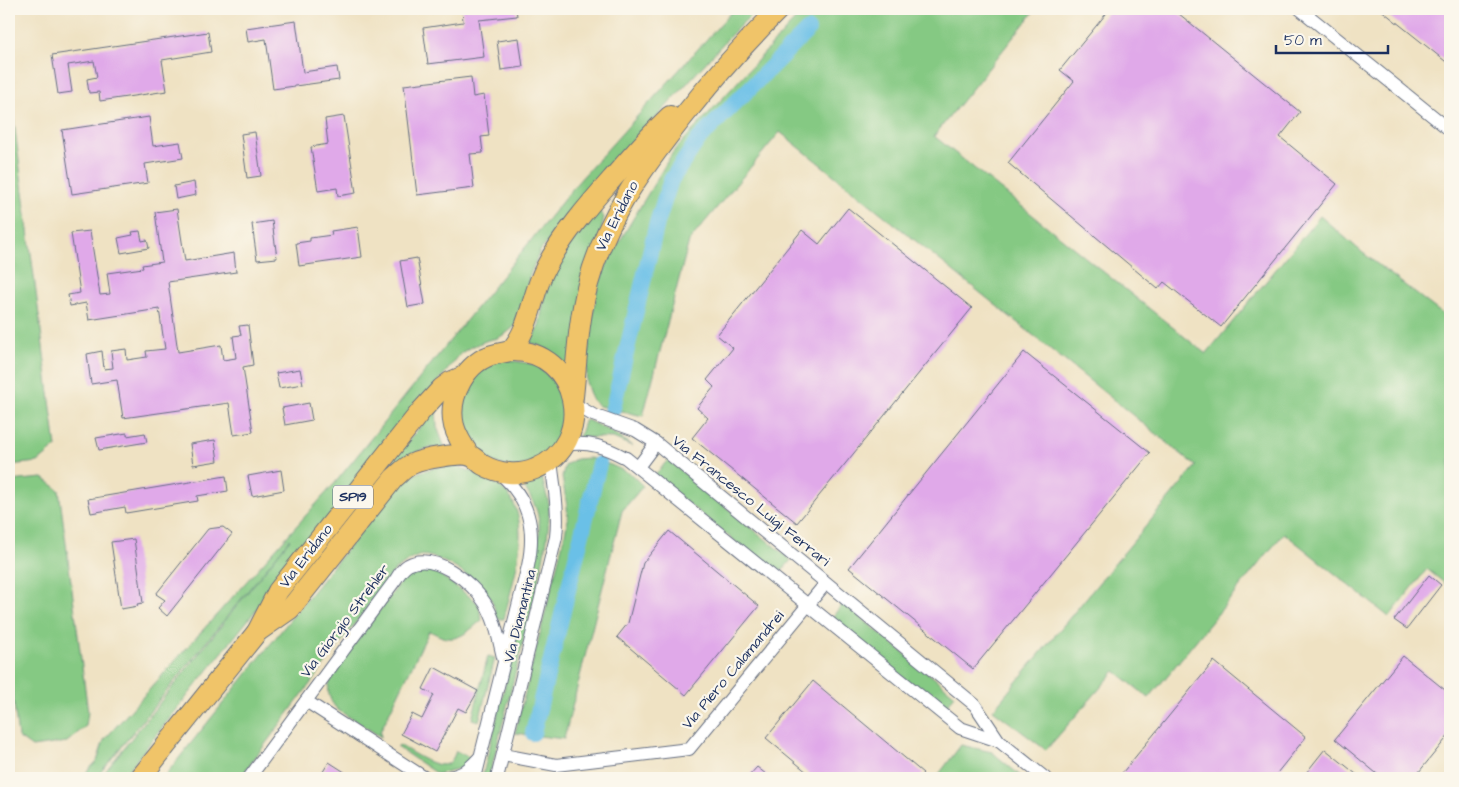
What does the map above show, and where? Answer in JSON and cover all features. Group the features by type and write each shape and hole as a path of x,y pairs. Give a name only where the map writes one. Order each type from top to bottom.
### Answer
{"main road":[{"name":"Via Eridano","path":"510,351 515,346 526,322 544,269 568,232 647,140 728,62 779,9"},
{"name":"Via Eridano","path":"464,376 456,392 453,408 454,426 460,442 470,456 483,465 497,471 516,474 534,470 551,461 565,445 571,432 574,418 573,401 584,301 595,261 610,224 630,188 649,161 728,62"},
{"name":"Via Eridano","path":"140,778 257,632 278,591 421,411 442,388 464,376 477,364 492,355 510,351 524,352 538,356 550,363 560,373 568,385 573,401"},
{"name":"Via Eridano","path":"257,632 290,609 394,478 410,465 423,460 445,456 470,456"}],"street":[{"path":"1300,9 1450,130"},
{"name":"Via Francesco Luigi Ferrari","path":"573,401 593,416 635,430 656,443 975,705 999,741 1045,778"},
{"name":"Via Francesco Luigi Ferrari","path":"565,445 585,443 604,448 626,458 960,728 999,741"},
{"name":"Via Francesco Luigi Ferrari","path":"638,467 656,443"},
{"name":"Via Diamantina","path":"497,778 556,537 558,522 557,504 551,461"},
{"name":"Via Diamantina","path":"475,778 528,566 532,539 527,513 520,496 511,483 497,471"},
{"name":"Via Giorgio Strehler","path":"249,778 400,574 405,568 416,562 438,564 454,572 478,594 486,604 496,629 504,662"},
{"name":"Via Francesco Luigi Ferrari","path":"808,605 826,583"},
{"name":"Via Piero Calamandrei","path":"502,754 556,765 688,749 808,605"},
{"name":"Via Giorgio Strehler","path":"306,701 426,778"},
{"path":"442,778 456,777 469,769 481,756"}],"green space":[{"path":"734,9 757,9 728,38 635,141 540,251 529,277 525,302 516,325 498,338 488,340 461,353 122,778 100,778 290,539 96,778 81,778 97,761 104,740 335,483 578,182"},
{"path":"807,9 1036,9 934,136 1206,354 1320,216 1363,253 1450,320 1450,583 1448,586 1427,569 1389,617 1284,533 1149,698 1115,671 1046,750 993,710 1196,466 780,132 689,241 643,416 599,406 592,400 586,382 589,342 597,289 609,259 673,152"},
{"path":"9,83 56,447 38,462 9,465"},
{"path":"598,210 604,217 570,380 549,352 530,343 539,326 546,289 564,252"},
{"path":"503,359 538,365 563,391 566,427 547,457 513,469 479,457 459,427 462,392 486,365"},
{"path":"436,408 437,427 445,448 428,448 414,453 286,598 374,482"},
{"path":"585,419 612,432 632,446 613,438 579,437"},
{"path":"590,458 631,474 643,486 622,511 564,739 515,733 568,520 562,477 565,465 576,459"},
{"path":"668,460 791,560 778,576 654,476"},
{"path":"455,465 486,478 503,489 513,502 518,517 520,534 519,552 504,619 497,619 490,597 478,584 458,569 436,558 427,556 416,557 395,570 240,778 163,778 399,484 419,472"},
{"path":"43,478 59,490 88,712 86,726 67,742 32,747 18,737 9,665 9,481"},
{"path":"542,478 549,504 547,540 489,778 482,778 533,572 538,544 539,523 537,512 522,483"},
{"path":"429,570 440,575 478,603 482,620 458,637 443,637 429,631 380,732 381,737 334,706 329,693 329,683 333,673 406,575 413,571"},
{"path":"843,603 955,695 943,710 831,619"},
{"path":"488,656 495,658 479,721 472,719"},
{"path":"399,745 436,764 449,763 456,751 471,758 465,767 437,774 397,747"},
{"path":"961,745 992,752 1023,778 936,778"}],"building":[{"path":"462,9 516,9 517,16 479,20 484,57 428,64 423,28 463,22"},
{"path":"1110,9 1173,9 1300,112 1280,137 1337,184 1221,327 1164,282 1158,289 1008,163 1074,81 1060,70"},
{"path":"1380,9 1450,9 1450,65"},
{"path":"296,21 303,72 337,67 339,80 273,89 266,39 248,42 246,28"},
{"path":"208,32 211,52 162,60 167,91 100,101 99,92 89,93 87,79 97,77 94,61 68,65 72,92 58,94 52,55"},
{"path":"519,38 523,67 501,70 497,41"},
{"path":"471,77 473,97 484,95 489,136 481,137 483,153 470,154 474,188 417,195 404,85"},
{"path":"344,116 356,193 338,196 337,188 318,191 311,147 328,144 325,119"},
{"path":"149,117 153,146 180,142 183,158 145,164 148,183 72,194 62,130"},
{"path":"255,132 261,176 247,178 241,134"},
{"path":"194,182 196,195 176,199 174,186"},
{"path":"848,208 972,308 797,523 692,438 708,418 697,408 714,387 707,380 733,348 717,335 802,230 819,244"},
{"path":"177,209 185,261 234,253 236,272 168,282 178,352 221,345 223,360 236,358 233,336 241,335 239,326 248,325 253,365 243,367 253,432 234,435 229,403 123,418 117,380 91,384 87,354 102,351 104,369 113,368 111,351 126,349 127,360 147,357 146,351 165,349 159,309 89,320 86,303 70,306 68,295 80,293 71,233 90,231 100,295 110,294 107,273 143,268 142,265 162,262 155,212"},
{"path":"272,221 277,258 257,260 252,224"},
{"path":"358,227 362,257 299,266 296,243 310,241 310,238 332,235 331,231"},
{"path":"140,231 142,241 147,240 149,248 121,253 118,238 133,235 132,232"},
{"path":"417,258 425,304 408,307 400,261"},
{"path":"1024,352 1150,453 973,669 849,568"},
{"path":"300,369 303,384 279,388 276,373"},
{"path":"309,403 312,420 285,425 282,408"},
{"path":"127,433 127,436 145,433 147,442 99,450 96,438"},
{"path":"215,440 218,461 193,465 190,444"},
{"path":"281,470 284,490 252,496 248,476"},
{"path":"226,476 228,491 197,496 198,501 126,513 125,507 91,513 88,499"},
{"path":"223,527 232,534 167,616 158,608 165,600 156,594 208,529"},
{"path":"669,531 759,606 686,695 617,637 628,623 643,563"},
{"path":"134,539 143,603 137,604 138,606 121,609 111,542"},
{"path":"1429,575 1441,585 1407,629 1394,620"},
{"path":"1403,656 1450,694 1450,734 1414,778 1382,778 1335,739"},
{"path":"1214,661 1306,737 1273,778 1118,778"},
{"path":"434,667 478,691 466,712 458,708 435,752 401,734 412,714 422,719 434,695 423,689"},
{"path":"813,681 923,773 919,778 814,778 766,738"},
{"path":"1325,749 1361,778 1302,778"},
{"path":"329,762 354,778 319,778"},
{"path":"757,767 771,778 747,778"}],"waterway":[{"path":"612,412 657,223 671,180 698,140 808,30"},
{"path":"533,733 599,464"}]}
